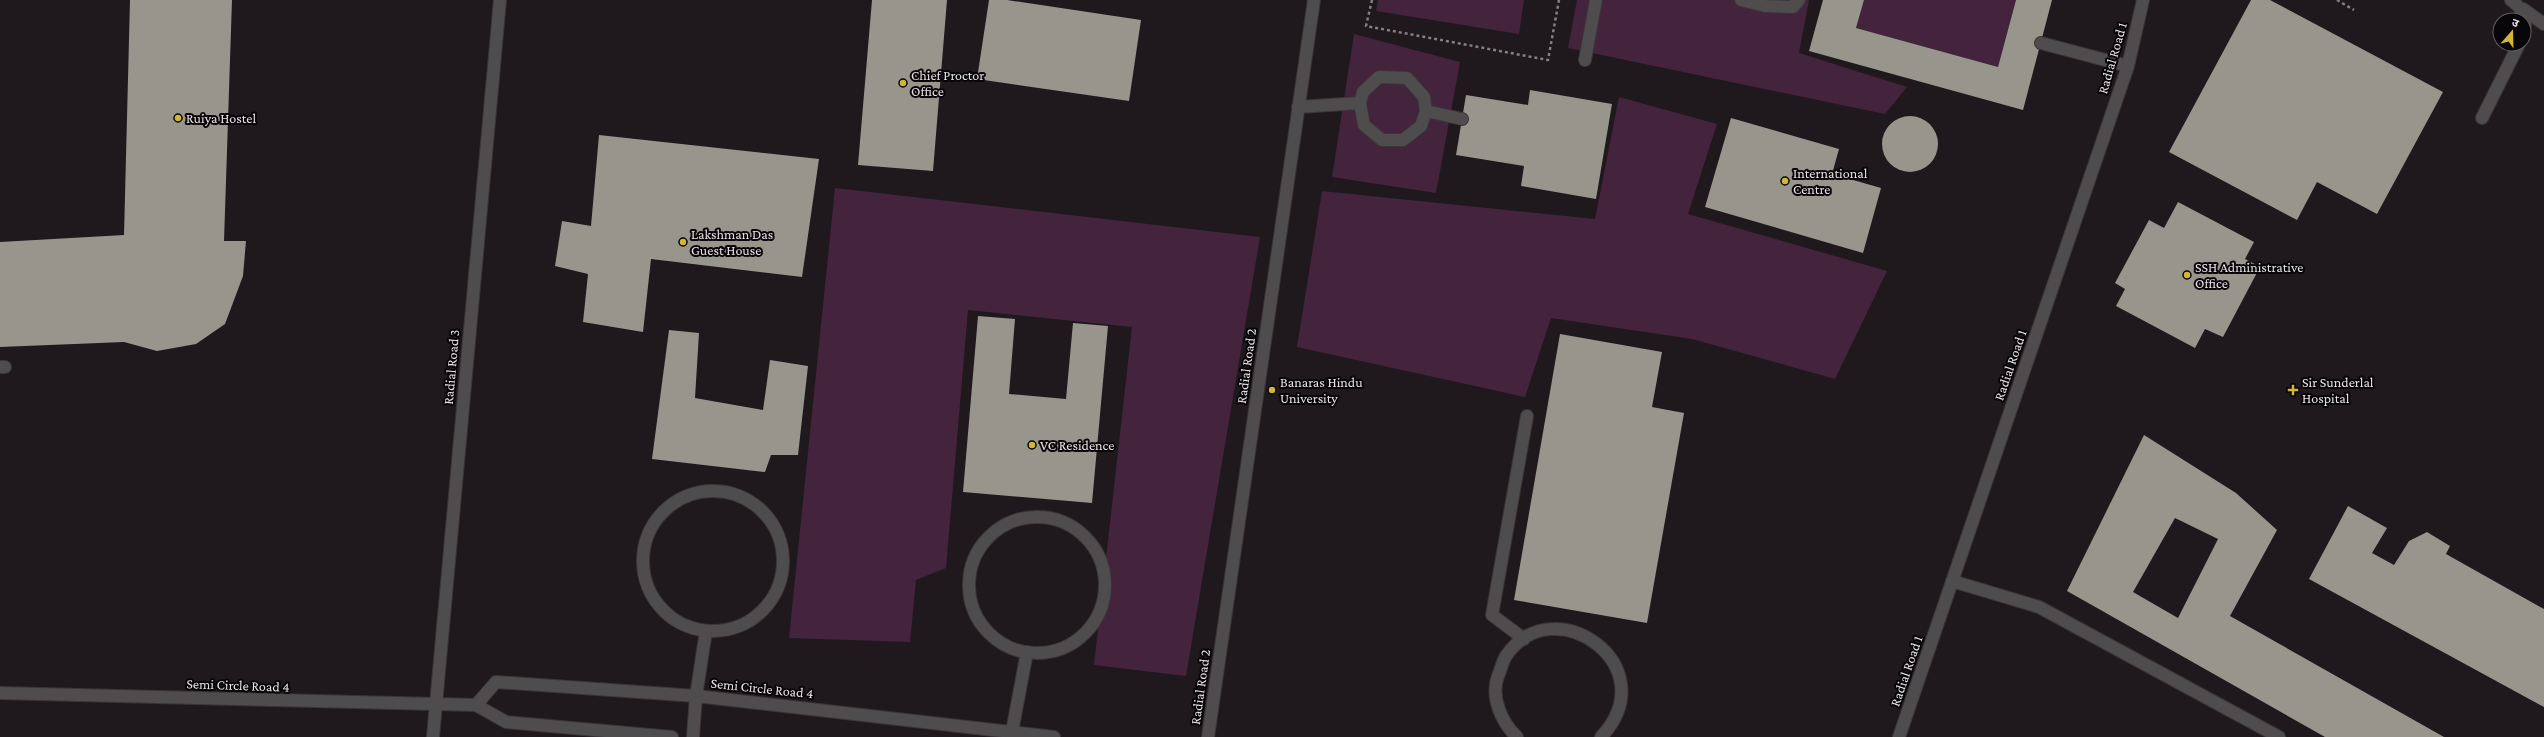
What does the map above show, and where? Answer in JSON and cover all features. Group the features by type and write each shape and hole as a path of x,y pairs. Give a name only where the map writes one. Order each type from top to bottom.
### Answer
{"lane":[{"name":"Radial Road 3","path":"433,737 500,0"},
{"name":"Radial Road 2","path":"1208,737 1314,0"},
{"path":"1585,60 1596,0"},
{"path":"1741,0 1764,6 1793,7 1798,0"},
{"name":"Radial Road 1","path":"1899,737 2128,66 2143,0"},
{"path":"2516,4 2544,24"},
{"path":"2041,43 2128,66"},
{"path":"2482,118 2515,52"},
{"path":"1379,77 1407,78 1424,97 1426,111 1421,126 1403,140 1382,140 1364,125 1360,103 1363,92 1379,77"},
{"path":"1298,107 1360,103"},
{"path":"1426,111 1462,119"},
{"path":"1524,639 1492,615 1527,416"},
{"path":"719,491 741,496 759,508 774,525 782,546 783,568 777,589 766,608 749,622 728,630 706,631 685,626 666,614 652,596 643,576 642,554 648,533 660,514 676,500 697,492 719,491"},
{"path":"1047,517 1070,525 1089,540 1101,560 1106,583 1102,607 1091,628 1073,643 1051,652 1027,652 1007,646 995,638 976,617 969,596 970,575 976,555 994,533 1005,524 1026,518 1047,517"},
{"path":"1952,580 2039,607 2279,737"},
{"path":"1517,737 1508,728 1497,705 1497,680 1506,656 1524,639 1546,630 1571,630 1593,639 1610,656 1620,678 1621,702 1613,725 1601,737"},
{"path":"693,737 696,696 706,631"},
{"path":"1011,734 1027,652"},
{"name":"Semi Circle Road 4","path":"0,693 435,705 476,704 496,682 696,696 1011,734 1054,737"},
{"path":"476,704 506,722 672,737"}],"path":[{"path":"1372,0 1366,26 1548,60 1559,0"},
{"path":"2337,0 2354,10"}],"shaded area":[{"path":"1378,0 1524,0 1519,34 1376,11"},
{"path":"1577,0 1809,0 1799,53 1907,87 1885,114 1568,48"},
{"path":"1864,0 2016,0 1998,67 1856,28"},
{"path":"1354,34 1460,62 1436,193 1332,177"},
{"path":"1619,97 1717,124 1688,214 1887,271 1835,379 1692,339 1551,318 1525,397 1297,347 1322,191 1595,219"},
{"path":"835,188 1260,237 1186,676 1094,665 1132,327 968,310 946,568 916,580 910,642 789,638"}],"building":[{"name":"Ruiya Hostel","path":"130,0 232,0 224,241 246,241 243,276 225,324 196,344 157,351 124,342 0,347 0,242 124,235"},
{"name":"Chief Proctor Office","path":"872,0 947,0 933,171 858,165"},
{"name":"Chief Proctor Office","path":"989,0 1007,0 1141,20 1129,101 977,79"},
{"path":"1823,0 1864,0 1856,28 1998,67 2016,0 2052,0 2023,110 1809,51"},
{"path":"2251,0 2270,0 2443,92 2377,214 2317,182 2297,220 2169,152"},
{"path":"1530,90 1612,104 1596,199 1521,186 1524,166 1456,155 1466,95 1528,105"},
{"path":"1904,116 1916,116 1926,120 1934,128 1938,138 1938,150 1934,160 1926,168 1916,172 1904,172 1894,168 1886,160 1882,150 1882,138 1886,128 1894,120"},
{"name":"International Centre","path":"1731,118 1839,149 1832,174 1881,188 1863,253 1705,207"},
{"name":"Lakshman Das Guest House","path":"599,135 819,159 802,277 651,259 643,332 583,322 588,274 555,266 562,221 591,226"},
{"name":"SSH Administrative Office","path":"2178,202 2254,242 2245,259 2260,267 2223,337 2205,329 2195,348 2116,306 2125,289 2115,283 2149,220 2164,228"},
{"name":"VC Residence","path":"978,316 1015,319 1009,394 1066,399 1073,323 1108,326 1092,503 963,492"},
{"path":"669,330 699,333 695,398 763,410 770,360 808,366 798,455 771,455 765,472 652,459"},
{"path":"1560,334 1662,352 1652,407 1684,413 1647,623 1514,600"},
{"path":"2144,435 2236,493 2277,530 2230,616 2444,737 2325,737 2067,591","holes":["2175,518 2218,539 2178,618 2133,592"]},
{"path":"2348,506 2387,528 2372,553 2394,565 2409,541 2427,532 2450,546 2446,554 2544,609 2544,707 2309,579"}],"place":[{"name":"Chief Proctor Office","path":"903,83"},
{"name":"Ruiya Hostel","path":"178,118"},
{"name":"International Centre","path":"1785,181"},
{"name":"Lakshman Das Guest House","path":"683,242"},
{"name":"SSH Administrative Office","path":"2187,275"},
{"name":"Banaras Hindu University","path":"1272,390"},
{"name":"Sir Sunderlal Hospital","path":"2293,390"},
{"name":"VC Residence","path":"1032,445"}]}
